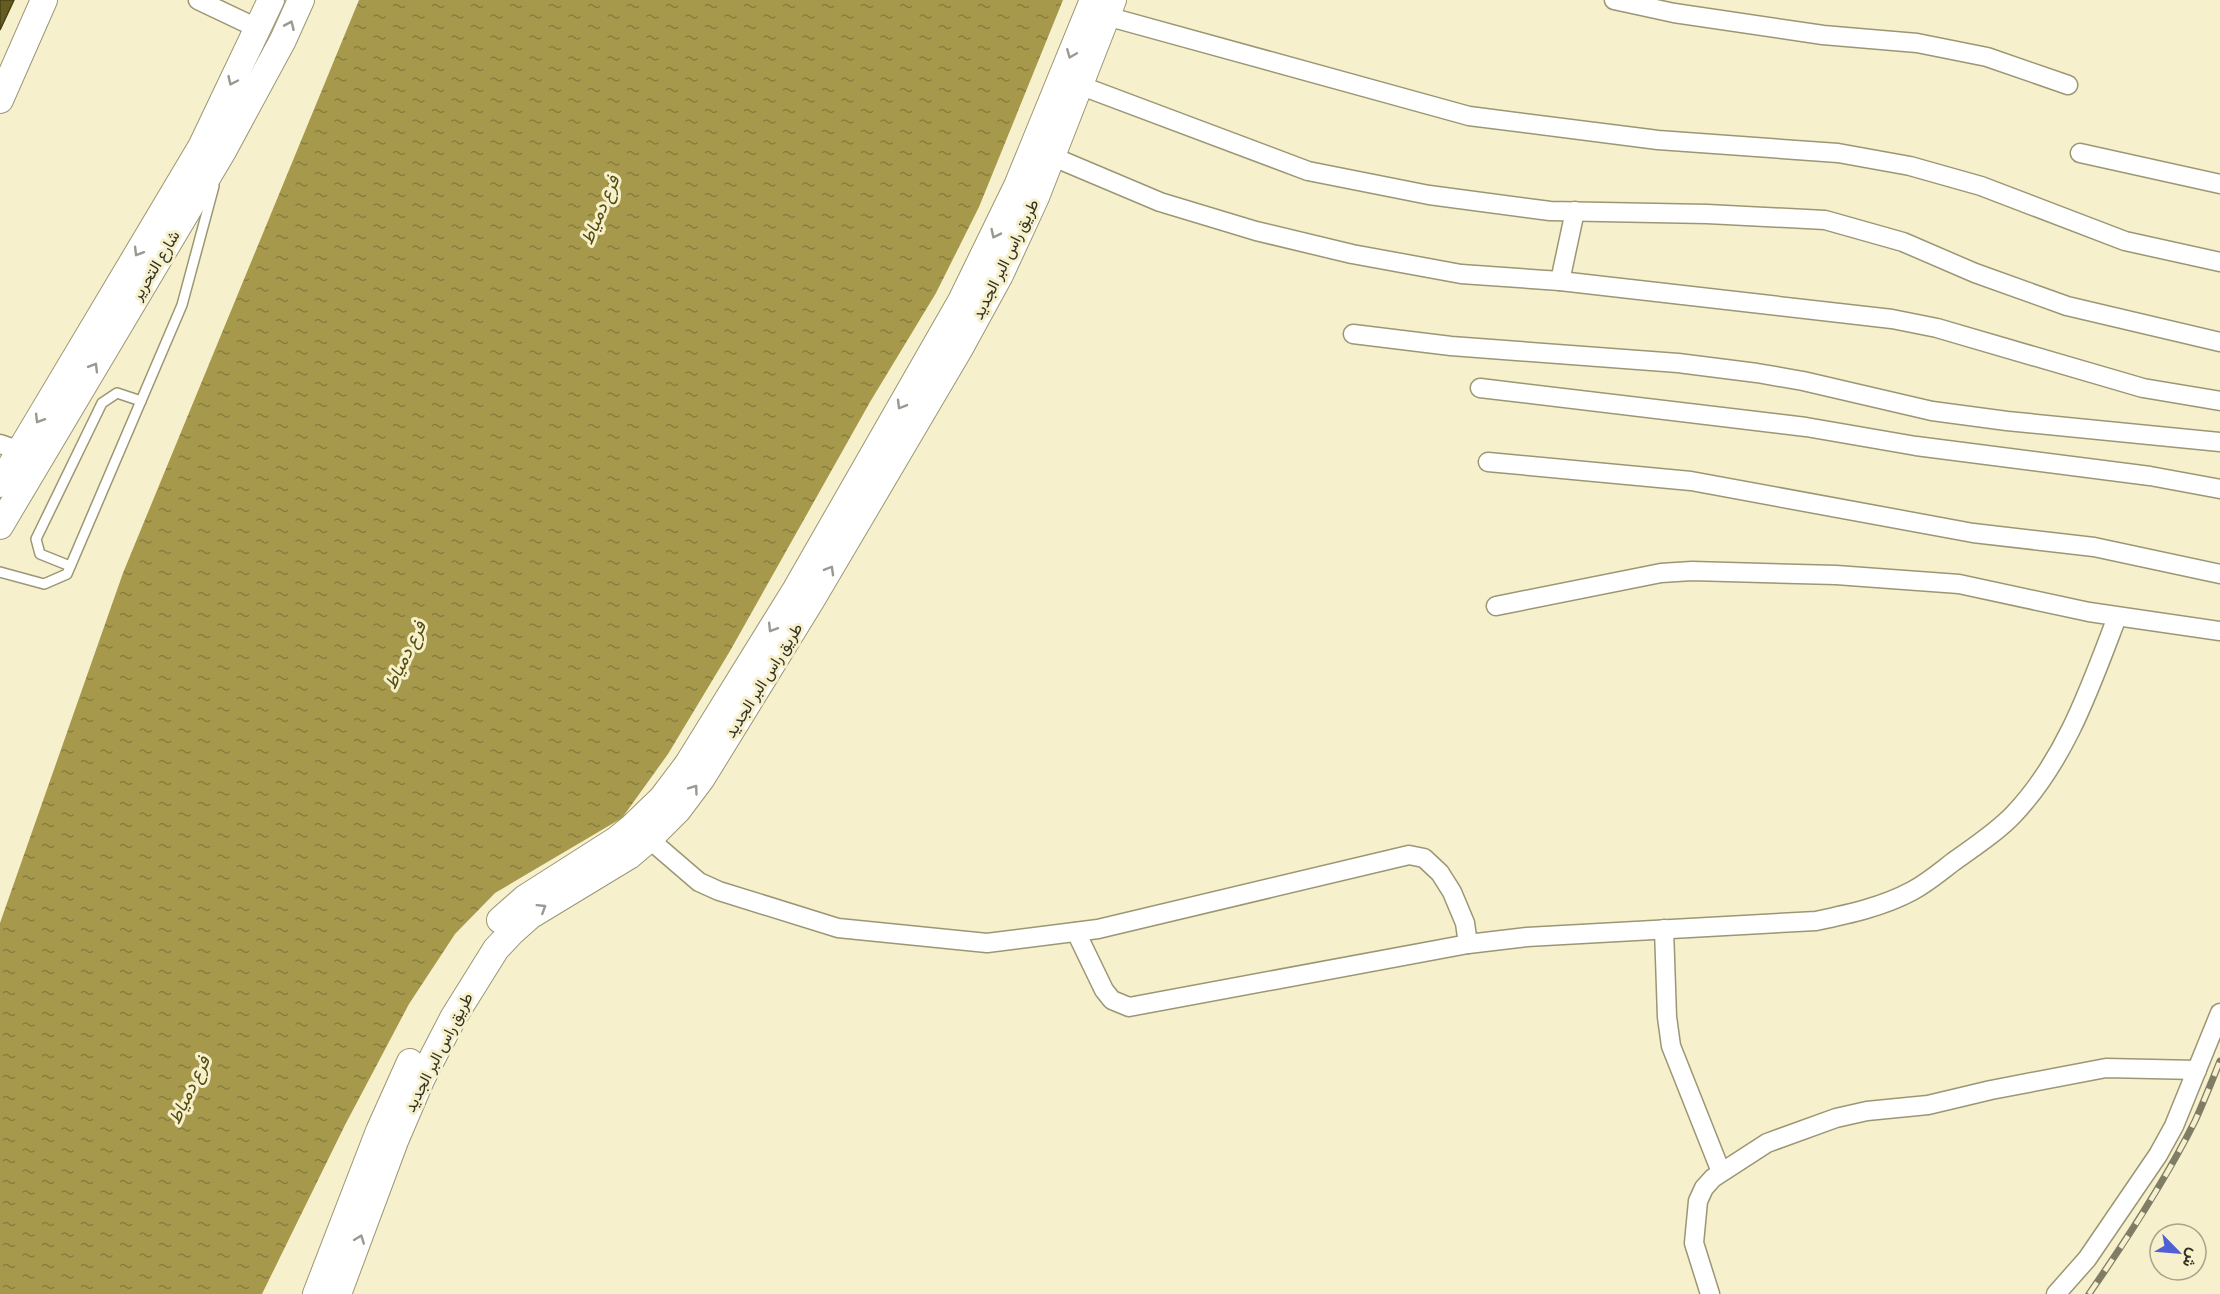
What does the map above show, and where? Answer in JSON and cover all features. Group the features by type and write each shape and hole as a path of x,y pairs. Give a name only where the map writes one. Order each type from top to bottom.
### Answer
{"main road":[{"path":"0,100 44,0"},
{"name":"شارع التحرير","path":"0,484 10,448 201,147 271,0"},
{"name":"شارع التحرير","path":"0,526 223,151 284,40 301,0"},
{"name":"طريق راس البر الجديد","path":"339,1294 379,1131 407,1068 440,1008 480,942 509,911 525,898 616,840 662,798 803,595 980,312 1019,236 1079,85 1104,6"},
{"name":"طريق راس البر الجديد","path":"316,1294 395,1142 422,1078 453,1018 496,950 530,916 607,870 650,839 678,810 702,778 803,595 980,263 1104,6"}],"street":[{"path":"198,0 257,28"},
{"path":"1614,0 1674,13 1823,35 1917,43 1987,57 2068,85"},
{"path":"1104,6 1469,116 1658,140 1838,153 1910,166 1981,186 2125,241 2220,262"},
{"path":"1079,85 1308,171 1429,195 1510,206 1575,211 1825,220 1903,242 1975,273 2067,306 2220,342"},
{"path":"2080,153 2220,184"},
{"path":"1051,156 1160,202 1256,231 1352,254 1461,274 1560,281 1892,319 1936,328 2143,388 2220,401"},
{"path":"1560,281 1575,211"},
{"path":"1353,334 1451,346 1678,363 1803,381 1932,411 2007,422 2220,442"},
{"path":"1480,388 1806,427 1916,446 2150,476 2220,489"},
{"path":"1488,462 1691,481 1972,533 2094,547 2220,574"},
{"path":"1496,606 1624,579 1692,571 1836,575 1959,584 2117,617 2220,631"},
{"path":"1076,932 1104,990 1112,1000 1129,1007 1468,944 1527,937 1816,921 1849,915 1884,904 1913,891 1978,844 2014,814 2044,775 2085,701 2117,617"},
{"path":"650,839 699,882 719,891 838,928 987,943 1098,929 1409,855 1424,858 1440,873 1452,892 1465,923 1468,944"},
{"path":"1664,929 1667,1017 1671,1046 1721,1172"},
{"path":"2056,1294 2087,1259 2158,1155 2174,1126 2220,1013"},
{"path":"1710,1294 1694,1243 1698,1201 1704,1188 1721,1172 1767,1143 1836,1118 1867,1111 1928,1105 1990,1090 2106,1068 2197,1070"}],"lane":[{"path":"0,573 44,584 67,574 182,305 223,151"},
{"path":"70,566 40,554 36,539 102,402 117,393 141,401"}],"water":[{"name":"فرع دمياط","path":"359,0 1063,0 979,207 936,293 870,402 730,651 668,754 622,818 495,893 455,934 409,1004 345,1125 262,1294 0,1294 0,923 123,573"}],"building":[{"path":"0,0 14,0 0,30"}],"railway":[{"path":"2089,1294 2171,1166 2195,1121 2220,1061"}]}
